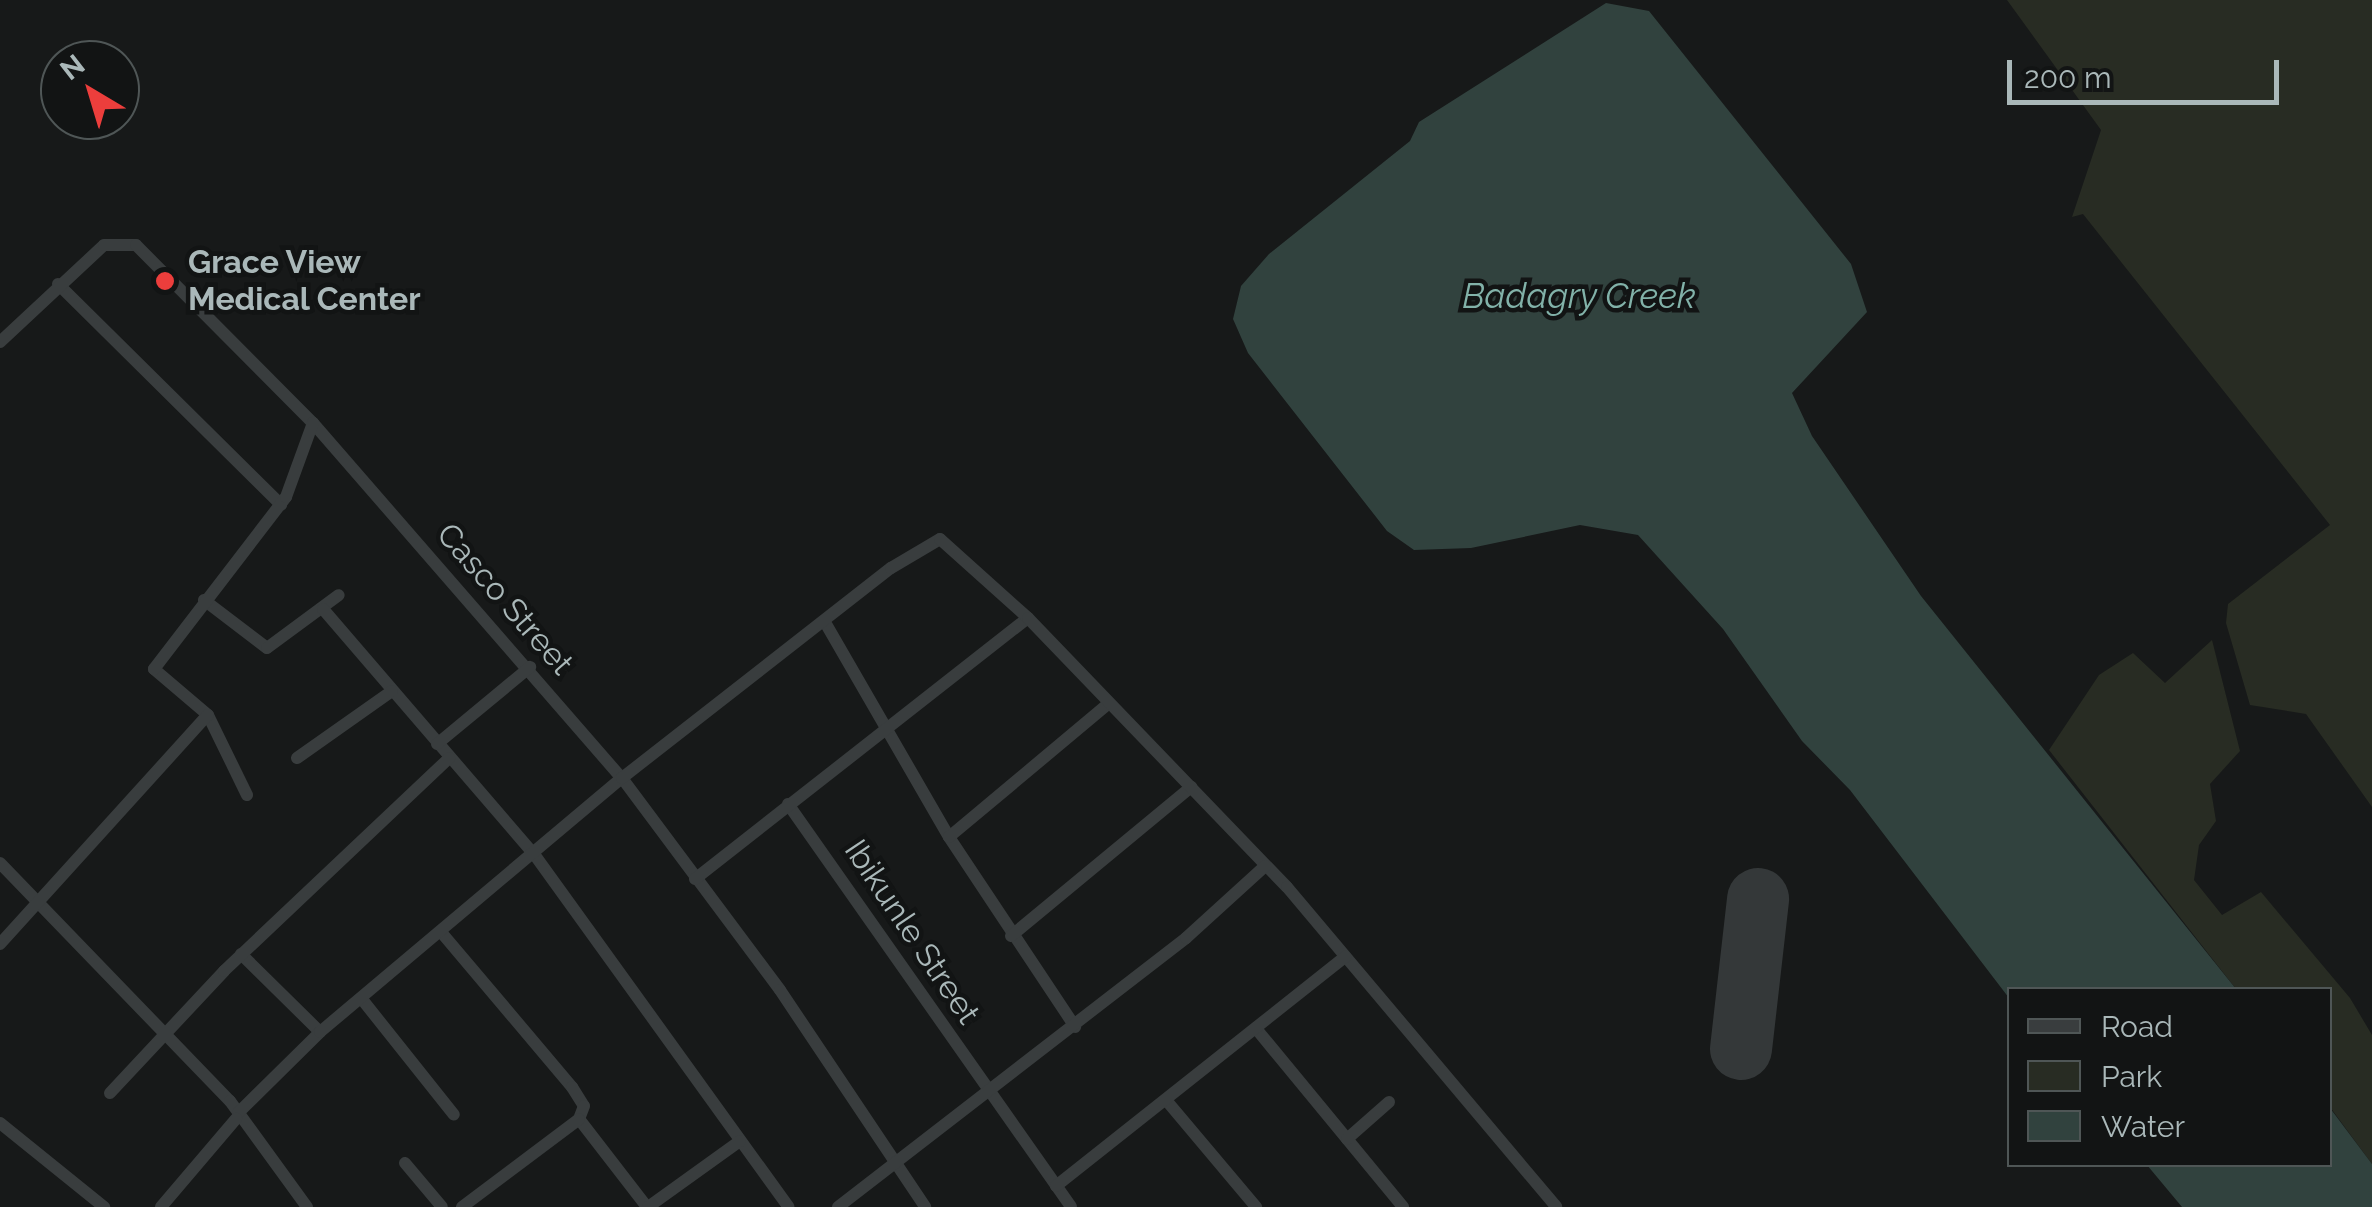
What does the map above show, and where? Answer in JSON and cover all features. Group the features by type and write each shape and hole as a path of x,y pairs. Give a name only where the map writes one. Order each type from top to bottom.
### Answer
{"street":[{"name":"Casco Street","path":"0,342 104,245 136,245 313,423 622,778 925,1207"},
{"path":"58,284 281,505"},
{"path":"247,794 208,716 154,669 281,505 313,423"},
{"path":"161,1207 237,1116 320,1032 622,778 826,624 891,568 940,539 1028,618 1265,866 1556,1207"},
{"path":"204,600 267,648 339,595"},
{"path":"323,609 534,854 789,1207"},
{"path":"695,879 1028,618"},
{"path":"826,624 949,837 1011,936 1075,1027"},
{"path":"437,744 530,668"},
{"path":"297,758 392,692"},
{"path":"949,837 1108,704"},
{"path":"0,944 208,716"},
{"path":"110,1093 241,954 448,758"},
{"path":"1011,936 1191,787"},
{"name":"Ibikunle Street","path":"788,804 866,905 988,1094 1071,1207"},
{"path":"0,864 165,1034 237,1116 307,1207"},
{"path":"838,1207 1075,1027 1265,866"},
{"path":"441,932 584,1106 578,1119 462,1207"},
{"path":"241,954 320,1032"},
{"path":"1056,1186 1258,1031 1344,957"},
{"path":"361,998 454,1115"},
{"path":"1258,1031 1403,1207"},
{"path":"1166,1100 1256,1207"},
{"path":"1348,1140 1388,1102"},
{"path":"578,1119 647,1207 740,1141"},
{"path":"0,1123 104,1207"},
{"path":"405,1163 442,1207"}],"green space":[{"path":"2007,0 2372,0 2372,807 2306,714 2250,705 2226,623 2228,604 2330,525 2083,214 2072,217 2101,130"},
{"path":"2212,640 2240,751 2210,784 2216,821 2199,845 2194,880 2222,915 2261,892 2350,998 2372,1035 2372,1164 2332,1110 2332,987 2234,987 2049,750 2099,675 2133,653 2165,683"}],"water":[{"name":"Badagry Creek","path":"1606,3 1649,11 1851,264 1867,312 1792,393 1812,436 1921,596 2234,987 2007,987 2007,995 1850,790 1802,741 1723,629 1638,535 1580,525 1471,548 1414,550 1387,531 1248,353 1233,319 1241,286 1269,254 1410,141 1419,122"},
{"path":"2332,1111 2372,1164 2372,1207 2182,1207 2149,1167 2332,1167"}],"runway":[{"path":"1741,1049 1758,899"}],"place":[{"name":"Grace View Medical Center","path":"165,281"}]}
